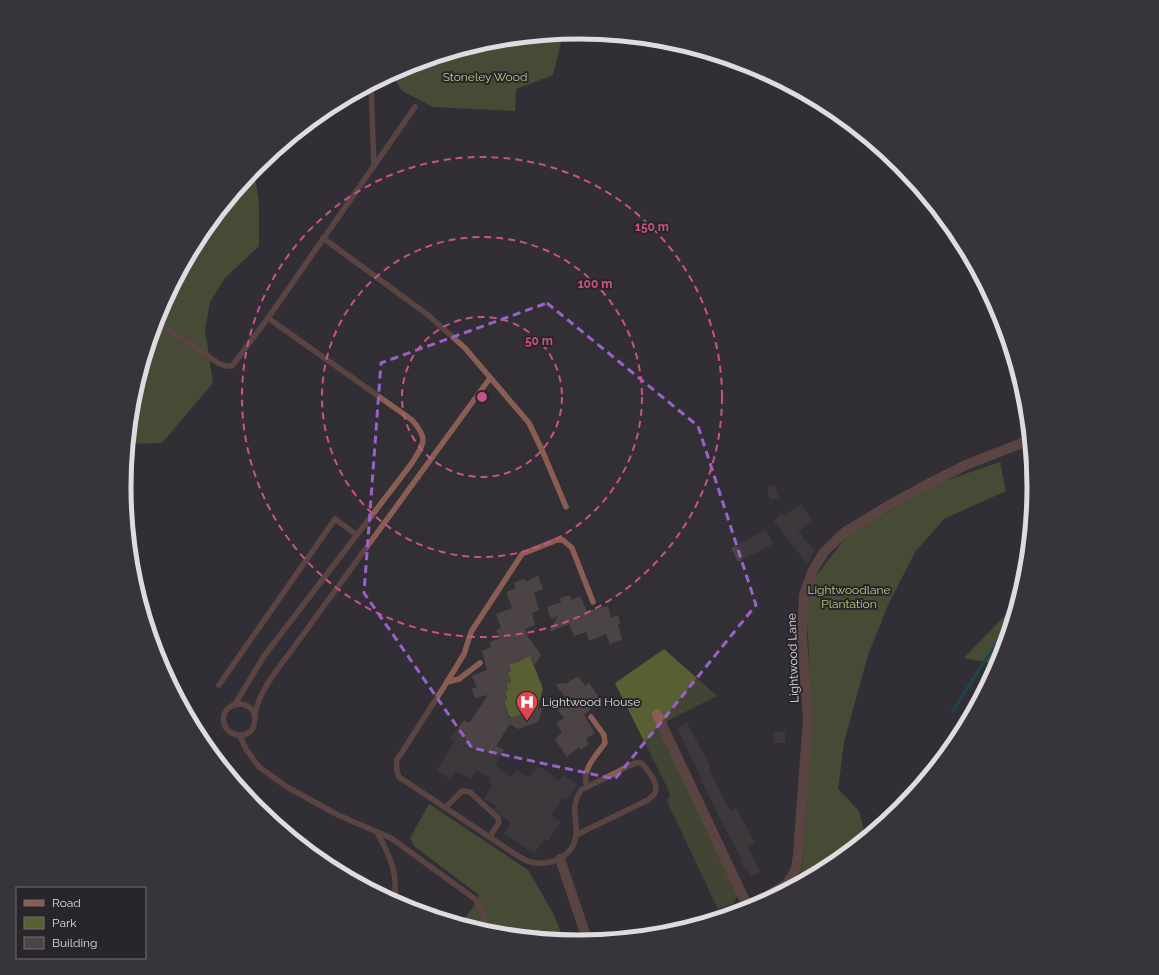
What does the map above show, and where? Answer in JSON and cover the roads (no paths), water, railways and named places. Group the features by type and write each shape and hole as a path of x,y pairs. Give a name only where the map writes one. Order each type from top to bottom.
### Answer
{"street":[{"name":"Lightwood Lane","path":"775,891 787,884 796,869 798,855 808,719 802,637 804,595 813,570 824,552 845,532 888,506 968,464 1025,442"},
{"path":"657,714 746,904"},
{"path":"560,859 586,936"}],"lane":[{"path":"371,90 374,166"},
{"path":"162,325 218,363 226,366 232,366 268,318 415,108"},
{"path":"323,238 428,315 465,348 529,423 566,507"},
{"path":"268,318 412,420 422,431 423,444 412,463 264,656 235,704 228,709 223,721 227,729 235,735 240,736 252,730 255,715 264,690 490,378"},
{"path":"219,685 336,519 357,535"},
{"path":"576,835 648,800 655,793 656,788 651,774 641,763 635,763 581,790 576,798 574,812 576,835 574,843 560,859 541,863 530,862 515,854 399,777 396,771 396,765 397,760 464,654 471,632 522,554 557,540 563,540 572,548 593,602"},
{"path":"447,682 459,679 480,663"},
{"path":"235,704 245,705 250,708 255,715"},
{"path":"587,787 585,782 587,771 594,757 605,742 604,735 591,717"},
{"path":"240,736 246,749 259,768 287,787 338,816 391,838 475,899 484,915 485,926"},
{"path":"445,808 462,791 470,792 498,818 499,822 490,837"},
{"path":"377,832 390,856 395,876 395,896"}],"waterway":[{"path":"952,712 1004,631"}],"place":[{"name":"Lightwood House","path":"527,722"}],"park label":[{"name":"Stoneley Wood","path":"485,77"},
{"name":"Lightwoodlane Plantation","path":"849,597"}]}
